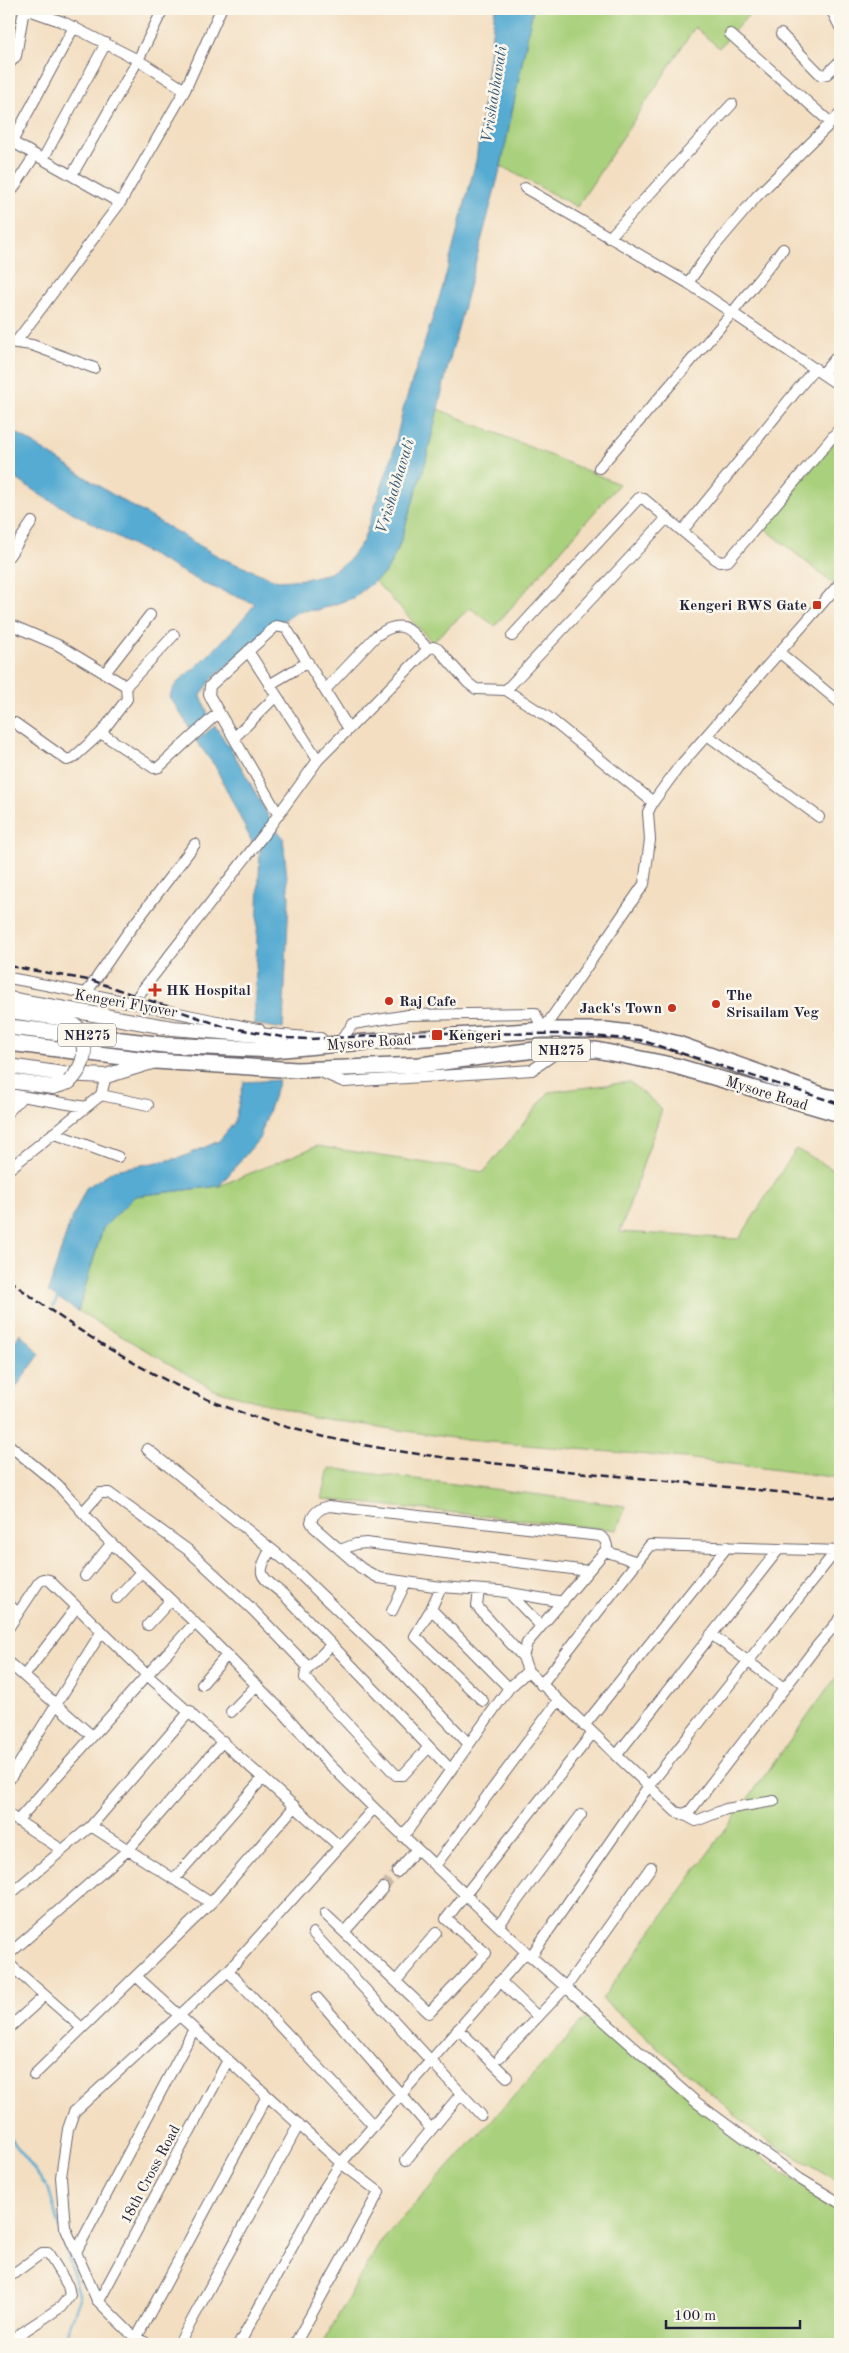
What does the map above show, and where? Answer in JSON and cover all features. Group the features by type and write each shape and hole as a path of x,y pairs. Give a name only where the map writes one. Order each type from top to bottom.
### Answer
{"highway":[{"name":"Mysore Road","path":"9,1027 165,1045 253,1050 274,1041 338,1044 543,1030 605,1030 639,1034 678,1044 825,1096 840,1099"},
{"name":"Mysore Road","path":"9,1043 155,1061 314,1069 420,1065 535,1050 596,1050 676,1066 840,1114"}],"main road":[{"name":"Kengeri Flyover","path":"9,999 172,1028 274,1041"},
{"name":"Kengeri Flyover","path":"9,1012 60,1018 76,1026 83,1038 84,1060 79,1072 69,1082 53,1088 9,1081"},
{"path":"9,1066 63,1074 106,1076 155,1061"}],"street":[{"path":"9,64 16,56 25,9 74,27 106,43 138,60 185,90"},
{"path":"72,175 138,60 163,9"},
{"path":"94,368 32,345 12,342 120,203 185,90 221,9"},
{"path":"832,9 839,21"},
{"path":"74,27 10,141 120,203"},
{"path":"730,34 831,123"},
{"path":"782,34 821,75 827,74 840,61"},
{"path":"9,195 39,157 106,43"},
{"path":"609,238 732,104"},
{"path":"688,283 709,253 757,196 840,114"},
{"path":"525,188 688,283 840,386"},
{"path":"600,468 732,314 783,249"},
{"path":"683,530 819,370 840,353"},
{"path":"512,636 639,498 644,499 683,530 719,562 728,561 840,428"},
{"path":"506,690 667,518"},
{"path":"9,555 32,522"},
{"path":"543,1030 644,884 650,840 648,812 653,802 706,735 840,583"},
{"path":"105,673 150,615"},
{"path":"9,624 58,645 126,686"},
{"path":"278,814 234,738 216,715 209,695 210,686 276,626 281,625 286,628 349,729"},
{"path":"325,690 376,636 386,629 396,626 408,628 428,649"},
{"path":"9,722 15,722 67,760 73,758 101,734 127,699 126,686 174,635"},
{"path":"132,1002 257,844 318,760 428,649 433,647 438,649 476,689 506,690 549,718 653,802"},
{"path":"248,651 318,760"},
{"path":"779,652 840,703"},
{"path":"269,685 308,662"},
{"path":"234,738 276,696"},
{"path":"101,734 107,735 154,768 159,767 216,715"},
{"path":"706,735 819,817"},
{"path":"87,992 126,935 195,844"},
{"path":"9,978 87,992 174,1013 265,1031 274,1041"},
{"path":"338,1044 353,1024 408,1015 535,1013 543,1030"},
{"path":"9,1169 101,1095 106,1076"},
{"path":"9,1094 21,1098 86,1107"},
{"path":"101,1095 148,1105"},
{"path":"9,1111 21,1098"},
{"path":"53,1133 118,1157"},
{"path":"9,1444 58,1485 111,1544 195,1623 257,1685 416,1850 529,1954 696,2102 800,2179 840,2203"},
{"path":"147,1449 271,1549 379,1650 469,1744"},
{"path":"82,1512 100,1493 109,1493 188,1550 253,1610 309,1668"},
{"path":"523,1657 527,1643 541,1626 562,1602 605,1551 607,1546 605,1540 600,1536 329,1506 322,1507 313,1517 314,1527 370,1575 441,1587 508,1592 562,1602"},
{"path":"340,1550 356,1544 366,1543 588,1571"},
{"path":"85,1576 111,1544"},
{"path":"541,1685 650,1545 838,1551"},
{"path":"325,1914 429,2013 486,1953 446,1919 727,1547"},
{"path":"271,1549 260,1569 262,1574 451,1770"},
{"path":"616,1756 779,1549"},
{"path":"605,1551 637,1562"},
{"path":"239,2344 324,2189 341,2163 500,1981 529,1954 648,1787 838,1551"},
{"path":"117,1598 141,1572"},
{"path":"9,1627 39,1582 43,1579 49,1580 147,1675 190,1711 339,1846"},
{"path":"392,1611 406,1582"},
{"path":"441,1587 415,1636 483,1700"},
{"path":"479,1590 478,1606 523,1657 528,1672 676,1812 696,1821 726,1810 774,1801"},
{"path":"508,1592 541,1626"},
{"path":"148,1625 170,1600"},
{"path":"9,1606 18,1612"},
{"path":"24,1676 76,1608"},
{"path":"431,1609 510,1688"},
{"path":"683,1814 690,1810 840,1619"},
{"path":"62,1850 13,1818 92,1736 195,1623"},
{"path":"9,1780 102,1631"},
{"path":"712,1634 784,1688"},
{"path":"331,1645 309,1668 304,1675 305,1678 396,1776 403,1775 430,1747"},
{"path":"202,1684 227,1655"},
{"path":"9,1663 55,1706 92,1736"},
{"path":"402,1836 510,1688 528,1672"},
{"path":"230,1712 257,1685"},
{"path":"435,1866 558,1701"},
{"path":"9,1895 91,1826 190,1711"},
{"path":"9,1954 130,1849 223,1741"},
{"path":"174,1878 263,1778"},
{"path":"34,2075 211,1903 295,1806"},
{"path":"148,2344 130,2333 99,2301 65,2227 61,2177 68,2130 74,2112 228,1972 374,1808"},
{"path":"499,1925 581,1815"},
{"path":"91,1826 130,1849 211,1903"},
{"path":"397,1872 416,1850"},
{"path":"500,2057 566,1987 651,1867"},
{"path":"344,1932 383,1888"},
{"path":"313,1933 429,2061 481,2115"},
{"path":"396,1982 436,1933"},
{"path":"9,1964 82,2028"},
{"path":"228,1972 374,2126"},
{"path":"136,1976 341,2163 379,2192 295,2344"},
{"path":"500,1981 538,2017"},
{"path":"317,1998 431,2129"},
{"path":"9,2028 39,2001"},
{"path":"76,2252 194,2029"},
{"path":"458,2029 507,2077"},
{"name":"18th Cross Road","path":"99,2301 228,2060"},
{"path":"406,2160 461,2094"},
{"path":"137,2337 267,2096"},
{"path":"180,2344 299,2124"},
{"path":"9,2278 42,2253 48,2253 68,2286 70,2295 61,2307 9,2341"}],"green space":[{"path":"533,9 754,9 719,48 695,27 577,207 501,166"},
{"path":"438,409 619,484 495,626 470,608 432,642 375,581 386,572 398,549 425,464"},
{"path":"840,436 840,576 833,584 762,526"},
{"path":"630,1082 662,1109 620,1232 739,1239 796,1149 840,1173 840,1478 685,1458 466,1440 313,1417 213,1389 78,1311 103,1228 135,1196 219,1186 317,1146 484,1172 549,1092"},
{"path":"329,1468 626,1506 617,1530 322,1499"},
{"path":"840,1672 840,2182 761,2137 602,1999"},
{"path":"589,2014 784,2174 840,2208 840,2344 322,2344 381,2241"}],"water":[{"path":"9,9 12,9 17,16 12,52 9,56"},
{"name":"Vrishabhavati","path":"495,9 533,9 501,166 448,366 425,464 398,549 386,572 353,598 318,610 299,611 263,633 211,680 201,695 209,717 191,730 170,697 172,691 178,682 235,628 255,604 205,584 42,496 9,474 9,428 110,493 221,558 278,581 305,579 330,573 348,561 363,541 392,457 404,406 443,286 476,161"},
{"path":"215,726 234,754 271,821 253,844 215,766 196,741"},
{"path":"276,829 283,837 289,898 283,1029 254,1024 260,849"},
{"path":"279,1080 259,1139 219,1186 135,1196 103,1228 78,1311 48,1292 69,1225 86,1188 114,1170 180,1158 219,1141 234,1123 244,1082"},
{"path":"20,1333 40,1354 9,1397 9,1352"}],"waterway":[{"path":"53,1307 58,1297"},
{"path":"9,2136 49,2190 80,2298 63,2344"}],"tunnel":[{"path":"383,1888 397,1872"}],"railway":[{"path":"9,966 94,981 222,1026 288,1038 309,1039 437,1033 564,1034 640,1040 840,1104"},
{"path":"9,1280 86,1334 167,1381 224,1406 305,1432 346,1442 430,1456 840,1498"}],"place":[{"name":"Kengeri RWS Gate","path":"817,605"},
{"name":"HK Hospital","path":"155,990"},
{"name":"Raj Cafe","path":"389,1001"},
{"name":"The Srisailam Veg","path":"716,1004"},
{"name":"Jack's Town","path":"672,1008"},
{"name":"Kengeri","path":"437,1035"}]}
